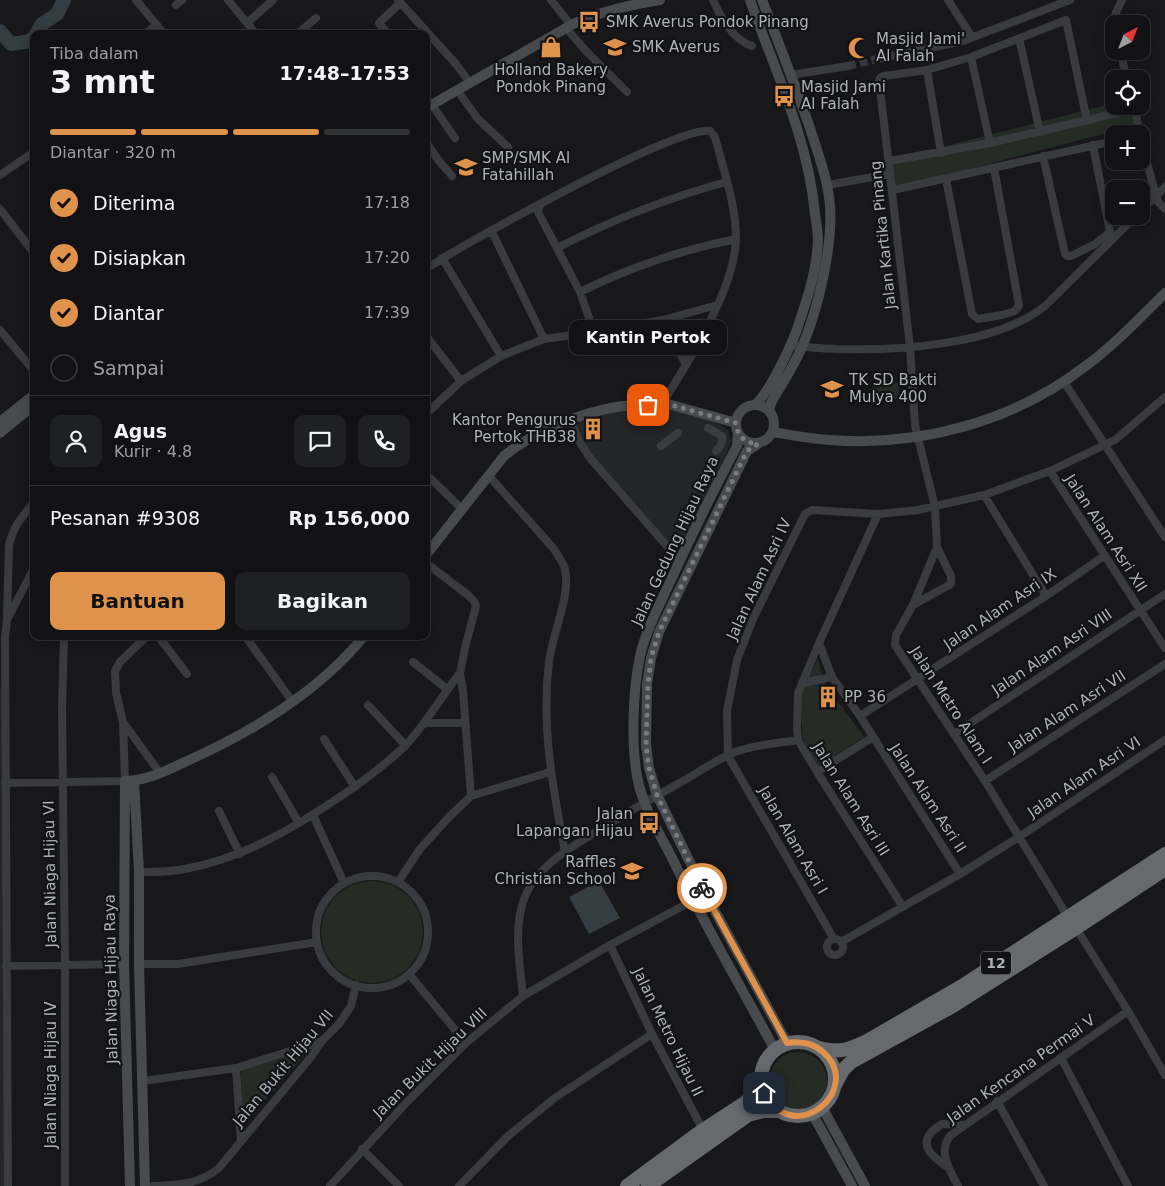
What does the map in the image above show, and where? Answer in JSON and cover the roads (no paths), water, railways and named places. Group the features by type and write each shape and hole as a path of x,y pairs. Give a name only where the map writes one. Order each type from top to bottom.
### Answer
{"highway":[{"name":"12","path":"817,1110 830,1097 842,1070 851,1062 950,1007 1165,854"},
{"name":"12","path":"781,1047 800,1042 836,1052 867,1041 1165,869"},
{"path":"627,1186 703,1130 746,1102 756,1090 765,1063 781,1047"},
{"path":"819,1048 827,1055 832,1064 835,1074 835,1085"},
{"path":"761,1079 764,1093 768,1100 780,1111"},
{"path":"648,1186 748,1115 763,1111 780,1111 799,1116 817,1110"}],"main road":[{"path":"430,104 569,23 590,17 620,2 660,0"},
{"path":"750,0 788,101 808,163 813,188 818,240 805,305 791,345 762,397 755,405"},
{"path":"762,0 799,96 820,160 827,185 830,206 830,235 814,312 802,347 771,403 770,411 774,421 773,432 767,440 758,444 746,441 737,427 737,417 744,408 760,405 770,411"},
{"path":"430,104 457,90 468,80"},
{"path":"788,101 793,96 799,96"},
{"path":"773,432 848,441 917,437 960,428 997,416 1022,405 1064,382 1106,350 1165,293"},
{"path":"0,422 30,403"},
{"path":"0,433 30,404"},
{"path":"430,550 504,456 519,444 556,426 617,407 668,404 737,427"},
{"name":"Jalan Gedung Hijau Raya","path":"737,427 737,446 648,629 640,656 634,715 635,751 637,777 644,803 692,901 767,1035 781,1047"},
{"name":"Jalan Gedung Hijau Raya","path":"758,444 747,451 659,632 651,658 648,684 646,745 649,768 657,795 705,893 778,1028 781,1047"},
{"path":"128,778 160,774 246,732 292,701 354,649 361,640"},
{"name":"Jalan Niaga Hijau Raya","path":"128,778 136,818 139,872 139,964 145,1186"},
{"name":"Jalan Niaga Hijau Raya","path":"128,778 124,964 130,1186"},
{"path":"125,920 139,921"},
{"path":"767,1035 775,1033 778,1028"},
{"path":"817,1110 832,1126 865,1186"},
{"path":"817,1110 821,1131 852,1186"},
{"path":"821,1131 826,1126 832,1126"}],"street":[{"path":"136,0 161,30"},
{"path":"228,0 253,30"},
{"path":"247,23 275,0"},
{"path":"551,0 569,23 586,51 627,92"},
{"path":"713,0 719,14 730,30 742,41 752,46"},
{"path":"948,0 972,37"},
{"path":"877,60 963,41 1070,0"},
{"path":"1116,15 1122,0"},
{"path":"384,30 378,23 399,1 425,30"},
{"path":"302,30 316,18"},
{"path":"941,153 927,70 972,57 1066,20 1087,121"},
{"path":"151,30 157,25"},
{"path":"430,35 468,80"},
{"path":"1019,38 1040,132"},
{"path":"972,57 990,143"},
{"path":"791,75 848,66"},
{"name":"Jalan Kartika Pinang","path":"917,437 910,347 879,80 884,76 927,70"},
{"path":"457,90 478,119 508,147"},
{"path":"430,107 455,138"},
{"path":"889,161 990,143 1107,115"},
{"path":"430,266 491,230 635,156 703,131 710,132 715,137 726,182 735,225 736,240 731,267 717,305 686,365 662,404"},
{"path":"893,190 1105,143"},
{"path":"1043,156 1065,254 1070,256 1095,244 1108,235 1110,230 1093,145"},
{"path":"430,147 452,176"},
{"path":"0,175 30,155"},
{"path":"946,179 972,314 978,319 988,318 1015,311 1019,307 994,168"},
{"path":"1149,170 1156,196 1159,203 1165,209"},
{"path":"827,185 890,174"},
{"path":"557,248 605,224 640,210 675,197 726,182"},
{"path":"1150,202 1165,187"},
{"path":"540,204 538,212 580,292 594,332"},
{"path":"0,209 30,248"},
{"path":"791,345 866,350 910,347 996,331 1033,315 1059,293 1127,225"},
{"path":"491,230 544,338"},
{"path":"580,292 623,272 660,258 690,249 736,240"},
{"path":"442,258 501,356"},
{"path":"430,410 461,381 501,356 544,338 594,332 663,320 717,305"},
{"path":"663,320 686,365"},
{"path":"0,330 30,366"},
{"path":"430,341 461,381"},
{"path":"1064,382 1165,537"},
{"name":"Jalan Alam Asri IV","path":"728,756 727,711 736,660 753,620 805,514 812,510 878,514 935,507 984,495 1050,471 1106,444 1126,432 1165,397"},
{"path":"571,420 579,441 590,458 680,561"},
{"path":"708,428 722,436 723,440 720,448 716,451"},
{"path":"661,446 678,433"},
{"name":"Jalan Metro Alam I","path":"917,437 935,507 937,547 913,605 894,640 895,645 985,781 1128,1011 1165,1075"},
{"name":"Jalan Alam Asri XII","path":"1050,471 1139,610"},
{"path":"489,476 554,549 562,561 565,570 566,586 549,660 547,679 550,772 565,852"},
{"path":"430,478 462,509"},
{"path":"984,495 1046,596"},
{"path":"8,1186 5,637 11,535 30,507"},
{"name":"Jalan Alam Asri III","path":"878,514 798,693 798,740 903,907"},
{"path":"913,605 951,584 951,576 937,547"},
{"name":"Jalan Alam Asri IX","path":"860,716 918,680 1104,556"},
{"path":"430,566 468,594 476,606 460,674 466,723 471,796"},
{"path":"7,620 30,576"},
{"name":"Jalan Alam Asri VIII","path":"954,734 1165,594"},
{"path":"1139,610 1165,648"},
{"name":"Jalan Niaga Hijau VI","path":"64,640 62,708 65,965"},
{"path":"5,783 128,778 123,722 116,693 116,667 143,640"},
{"path":"161,640 187,674"},
{"path":"248,640 292,701"},
{"name":"Jalan Alam Asri II","path":"819,643 832,677 860,716 960,874"},
{"path":"413,662 447,689"},
{"name":"Jalan Alam Asri VII","path":"985,781 1165,664"},
{"path":"139,872 183,869 240,854 313,815 356,787 405,745 425,723 447,689 460,674"},
{"path":"802,683 832,677"},
{"path":"368,705 405,745"},
{"path":"123,722 160,774"},
{"path":"425,723 466,723"},
{"name":"Jalan Alam Asri II","path":"817,772 873,737"},
{"path":"324,739 356,787"},
{"path":"523,996 518,947 519,925 525,896 535,878 551,862 657,795 728,756 742,750 798,740"},
{"name":"Jalan Alam Asri VI","path":"1019,837 1165,740"},
{"name":"Jalan Alam Asri I","path":"728,756 838,940 903,907 1019,837"},
{"path":"398,882 420,850 471,796 550,772"},
{"path":"272,777 299,823"},
{"path":"219,811 240,854"},
{"path":"313,815 344,883"},
{"path":"365,876 388,878 409,890 418,900 428,925 428,939 418,964 398,982 384,986 356,985 335,973 324,959 317,942 316,930 321,908 335,890 344,883 365,876"},
{"name":"Jalan Bukit Hijau VIII","path":"330,1186 362,1149 466,1043 523,996 610,945 692,901"},
{"path":"139,964 178,964 317,942"},
{"name":"Jalan Metro Hijau II","path":"610,945 652,1034 703,1130"},
{"path":"6,966 124,964"},
{"name":"Jalan Niaga Hijau IV","path":"65,965 65,1186"},
{"path":"409,974 466,1043"},
{"name":"Jalan Bukit Hijau VII","path":"145,1186 188,1184 204,1179 219,1168 322,1042 339,1024 350,1006 356,985"},
{"name":"Jalan Kencana Permai V","path":"958,1186 949,1168 945,1147 946,1140 997,1101 1128,1011"},
{"path":"459,1186 508,1136 550,1102 652,1034"},
{"path":"143,1081 236,1068 322,1042"},
{"path":"1061,1058 1128,1186"},
{"name":"Jalan Bukit Hijau VII","path":"236,1068 241,1141"},
{"path":"997,1101 1044,1186"},
{"path":"949,1168 927,1150 927,1141 930,1133 942,1124 964,1125"},
{"path":"362,1149 399,1186"}],"waterway":[{"path":"38,30 42,24 57,14 64,0"},
{"path":"0,31 11,44 30,41"}],"tunnel":[{"path":"848,66 877,59"}],"place":[{"name":"SMK Averus Pondok Pinang","path":"589,22"},
{"name":"Holland Bakery Pondok Pinang","path":"551,47"},
{"name":"SMK Averus","path":"615,47"},
{"name":"Masjid Jami' Al Falah","path":"859,48"},
{"name":"Masjid Jami Al Falah","path":"784,96"},
{"name":"SMP/SMK Al Fatahillah","path":"466,167"},
{"name":"TK SD Bakti Mulya 400","path":"832,389"},
{"name":"Kantin Pertok","path":"648,405"},
{"name":"Kantor Pengurus Pertok THB38","path":"593,429"},
{"name":"PP 36","path":"828,697"},
{"name":"Jalan Lapangan Hijau","path":"649,823"},
{"name":"Raffles Christian School","path":"632,871"}]}
